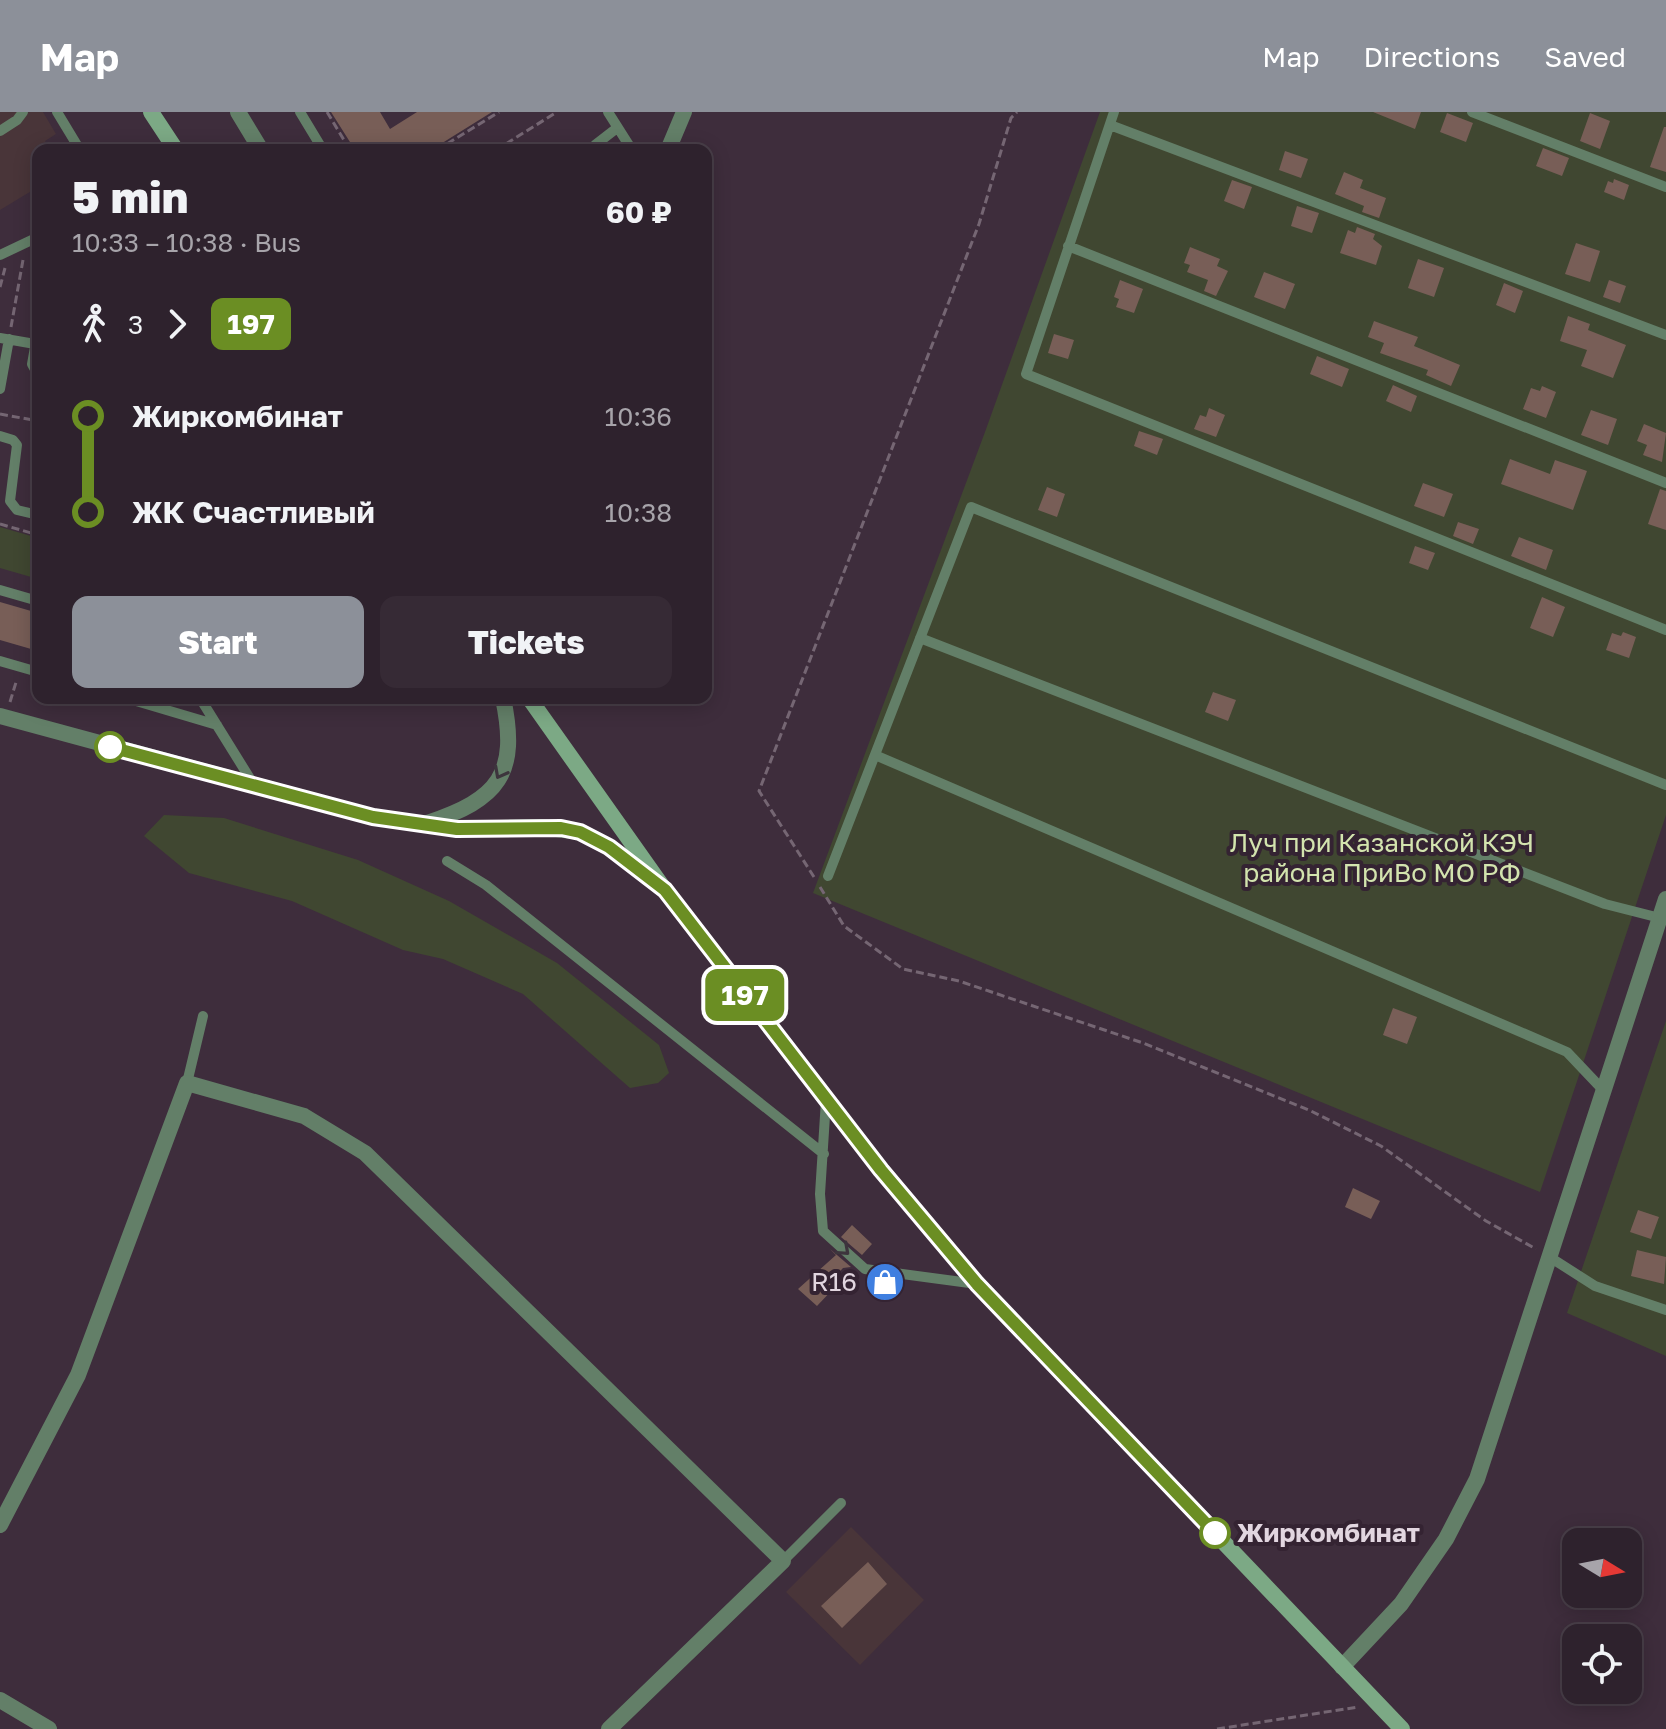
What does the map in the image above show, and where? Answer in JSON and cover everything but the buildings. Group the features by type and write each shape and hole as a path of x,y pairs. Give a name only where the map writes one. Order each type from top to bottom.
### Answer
{"main road":[{"path":"152,116 172,144"},
{"path":"534,704 665,890 826,1100 977,1284 1402,1729"}],"street":[{"path":"238,112 257,144"},
{"path":"671,144 684,112"},
{"path":"424,824 454,814 477,801 496,783 506,764 511,742 504,704"},
{"path":"3,716 373,817 457,829 541,827 580,832 609,847 665,890"},
{"path":"1342,1667 1401,1604 1446,1539 1477,1479 1666,899"},
{"path":"0,1525 78,1375 187,1083 304,1116 365,1153 783,1561 609,1729"},
{"path":"0,1700 49,1729"}],"lane":[{"path":"0,131 23,112"},
{"path":"57,112 76,144"},
{"path":"300,112 319,144"},
{"path":"608,112 628,144"},
{"path":"1114,112 1026,374 1666,630"},
{"path":"1472,112 1666,187"},
{"path":"1110,125 1666,335"},
{"path":"598,144 617,128"},
{"path":"4,255 32,240"},
{"path":"1068,246 1666,483"},
{"path":"0,389 4,338 32,343"},
{"path":"0,436 13,440 17,445 10,501 21,512 32,514"},
{"path":"828,876 971,507 1666,785"},
{"path":"0,590 32,599"},
{"path":"920,638 1605,904 1660,918"},
{"path":"0,661 32,670"},
{"path":"146,704 217,725"},
{"path":"204,704 254,785"},
{"path":"875,755 1567,1052 1603,1090"},
{"path":"447,861 486,885 824,1154"},
{"path":"187,1083 203,1016"},
{"path":"826,1100 820,1194 823,1231 865,1269 977,1284"},
{"path":"1548,1256 1595,1286 1666,1310"},
{"path":"783,1561 841,1503"}],"path":[{"path":"327,112 346,144"},
{"path":"447,144 499,112"},
{"path":"506,144 557,112"},
{"path":"1017,112 1011,118 979,224 759,791 844,926 903,969 959,981 1143,1043 1309,1110 1381,1146 1486,1221 1548,1256"},
{"path":"4,338 25,244"},
{"path":"0,287 4,255"},
{"path":"0,414 32,420"},
{"path":"0,524 32,533"},
{"path":"3,716 20,667"},
{"path":"1217,1729 1378,1704"}],"shaded area":[{"path":"0,112 43,112 56,134 45,141 47,144 32,144 32,191 0,210"},
{"path":"851,1527 924,1600 860,1665 786,1592"}],"green space":[{"name":"Луч при Казанской КЭЧ района ПриВо МО РФ","path":"1100,112 1666,112 1666,815 1540,1192 813,893 985,432"},
{"path":"0,527 32,536 32,577 0,568"},
{"path":"164,815 224,818 358,860 449,901 557,963 659,1045 669,1073 658,1083 630,1088 523,994 443,959 403,950 292,901 189,873 144,836"},
{"path":"1666,1021 1666,1356 1567,1313"}],"bus line":[{"name":"197","path":"110,747 373,817 457,829 561,828 580,832 609,847 665,890 881,1170 977,1284 1215,1533"}],"place":[{"name":"R16","path":"885,1282"},
{"name":"Жиркомбинат","path":"1215,1533"}]}
